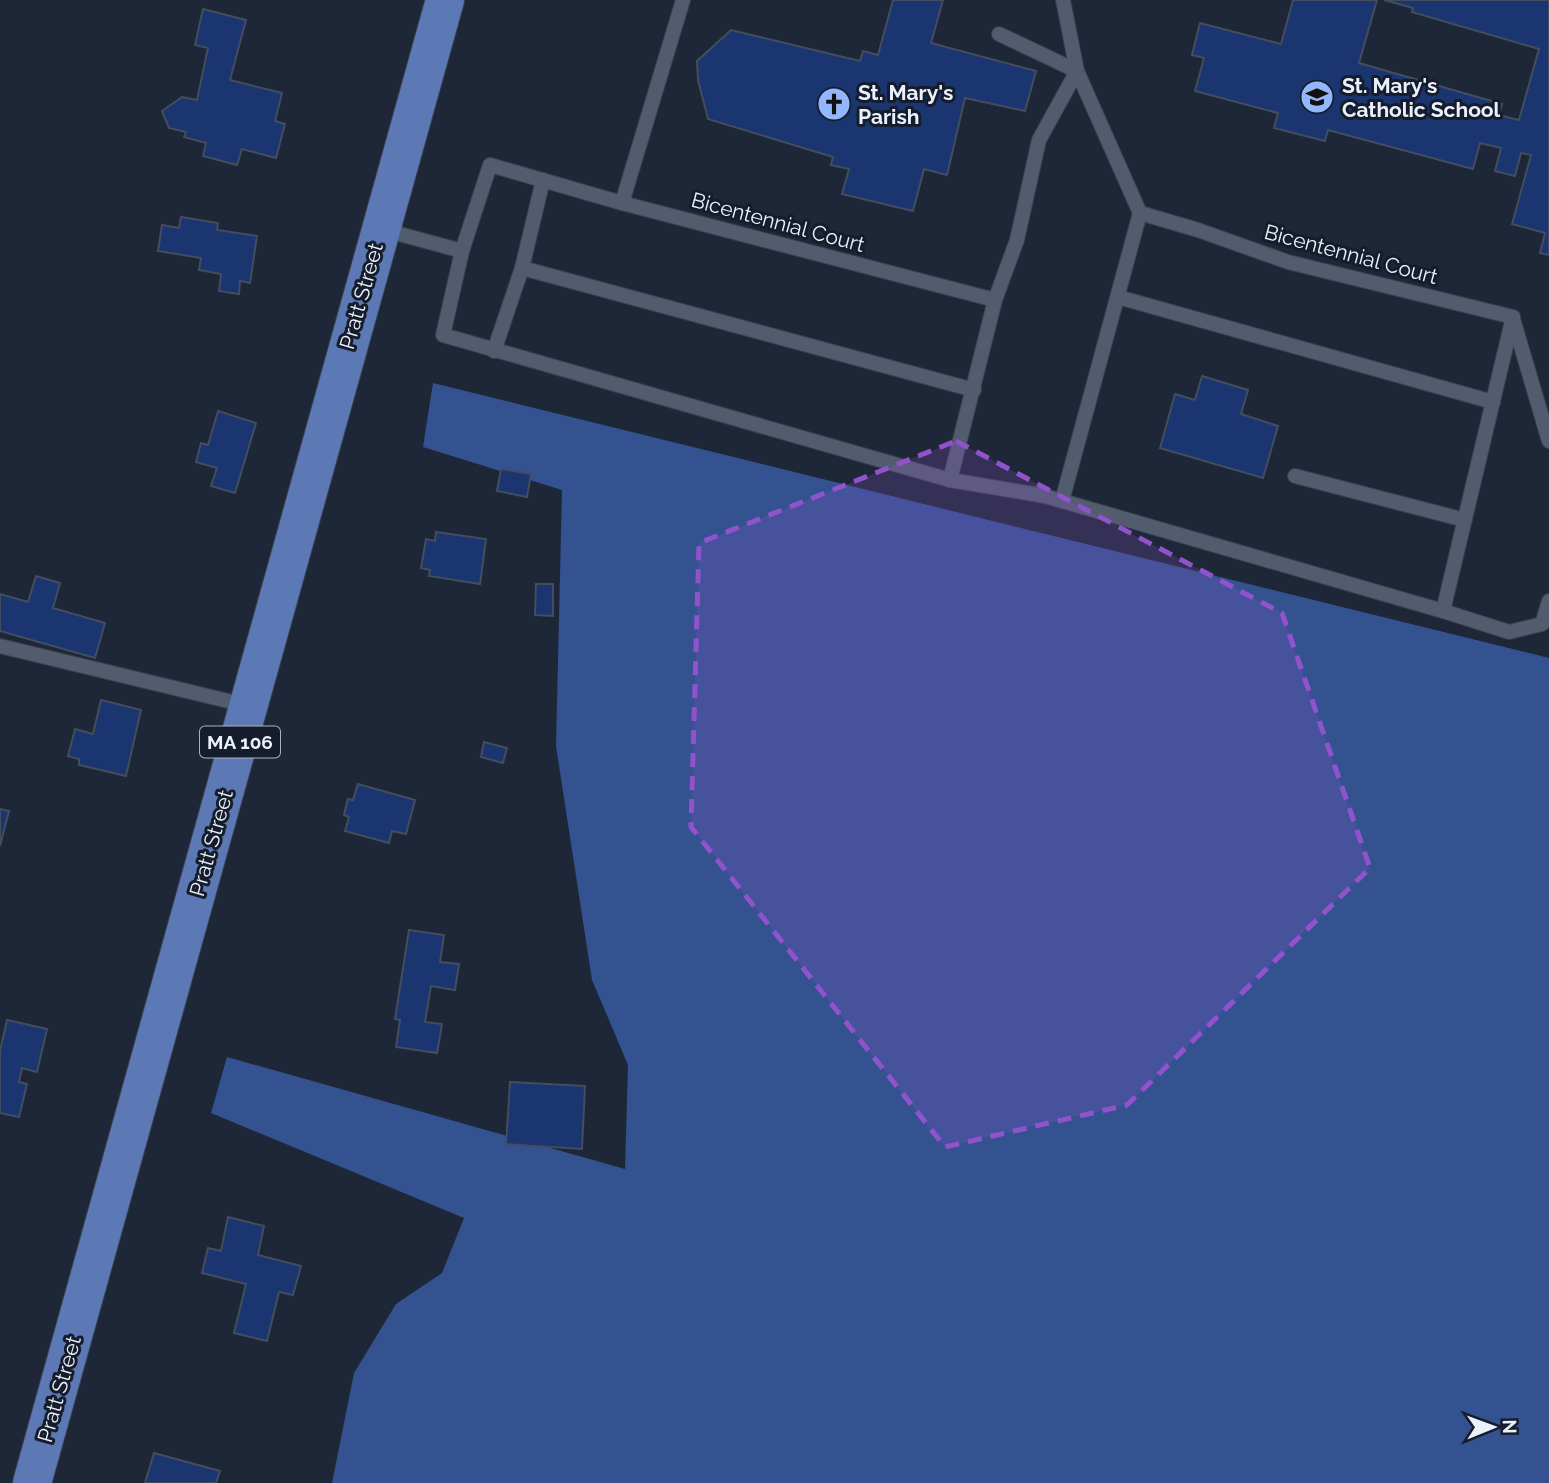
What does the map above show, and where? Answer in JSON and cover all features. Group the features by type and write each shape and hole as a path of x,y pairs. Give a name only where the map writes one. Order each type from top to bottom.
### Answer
{"main road":[{"name":"Pratt Street","path":"32,1483 445,0"}],"lane":[{"path":"622,203 683,0"},
{"path":"1062,501 1140,213 1077,71 1063,0"},
{"path":"999,34 1077,71"},
{"path":"950,480 995,300 1017,240 1039,140 1077,71"},
{"name":"Bicentennial Court","path":"462,251 489,165 622,203 995,300"},
{"path":"494,351 522,268 543,180"},
{"name":"Bicentennial Court","path":"1140,213 1198,229 1288,262 1513,317"},
{"path":"380,228 462,251 443,335 950,480 1062,501 1509,632 1542,624 1549,601"},
{"path":"522,268 974,390"},
{"path":"1118,297 1493,402"},
{"path":"1443,611 1513,317"},
{"path":"1513,317 1549,441"},
{"path":"1295,476 1465,520"},
{"path":"0,646 250,706"}],"highlighted area":[{"path":"956,441 1282,613 1370,868 1127,1105 945,1147 691,827 699,543"}],"shaded area":[{"path":"433,383 1549,658 1549,1483 332,1483 354,1373 396,1304 442,1273 464,1218 211,1113 227,1057 625,1169 628,1065 592,980 556,746 562,490 423,447"}],"building":[{"name":"St. Mary's Parish","path":"893,0 943,0 931,43 1036,71 1025,111 965,98 947,175 924,169 913,211 842,194 849,169 831,165 833,157 708,119 698,80 697,61 731,30 860,61 863,51 878,55"},
{"path":"1293,0 1377,0 1359,63 1502,104 1499,115 1519,120 1539,49 1412,12 1413,8 1384,0 1549,0 1549,255 1540,253 1545,233 1512,224 1531,155 1521,153 1515,176 1495,171 1501,148 1480,143 1473,169 1328,130 1325,141 1274,128 1278,113 1195,91 1204,58 1192,55 1200,23 1281,44"},
{"path":"203,9 246,20 230,80 282,93 275,121 285,124 276,158 242,149 237,165 203,156 206,143 184,137 186,132 169,128 162,111 182,97 197,100 208,48 195,45"},
{"path":"181,217 218,223 217,230 257,236 250,283 240,281 239,294 219,291 221,274 199,270 201,258 158,251 162,225 179,228"},
{"path":"1202,376 1248,390 1241,414 1278,426 1263,478 1160,448 1175,394 1195,400"},
{"path":"218,411 256,423 235,493 211,486 217,468 196,462 201,443 208,445"},
{"path":"501,469 531,474 527,497 497,491"},
{"path":"436,532 486,539 480,584 429,576 430,570 421,568 426,539 435,541"},
{"path":"36,576 60,583 53,608 105,623 95,658 0,631 0,594 28,602"},
{"path":"536,584 553,584 553,616 535,615"},
{"path":"101,700 141,710 126,776 79,765 79,759 68,756 75,729 93,734"},
{"path":"484,742 507,748 503,763 481,757"},
{"path":"358,784 415,800 406,834 392,831 389,843 345,831 349,817 344,815 348,799 353,800"},
{"path":"0,809 9,811 0,846"},
{"path":"409,930 444,935 440,962 459,964 455,990 431,986 425,1022 442,1024 437,1053 396,1047 400,1020 395,1019"},
{"path":"7,1020 47,1029 37,1072 22,1068 19,1082 27,1084 19,1117 0,1113 0,1051"},
{"path":"510,1082 585,1086 582,1149 506,1144"},
{"path":"228,1217 264,1226 258,1255 301,1266 293,1295 279,1292 267,1341 234,1333 246,1284 202,1273 208,1248 221,1251"},
{"path":"154,1453 220,1471 216,1483 145,1483"}],"place":[{"name":"St. Mary's Catholic School","path":"1317,97"},
{"name":"St. Mary's Parish","path":"834,104"}]}
